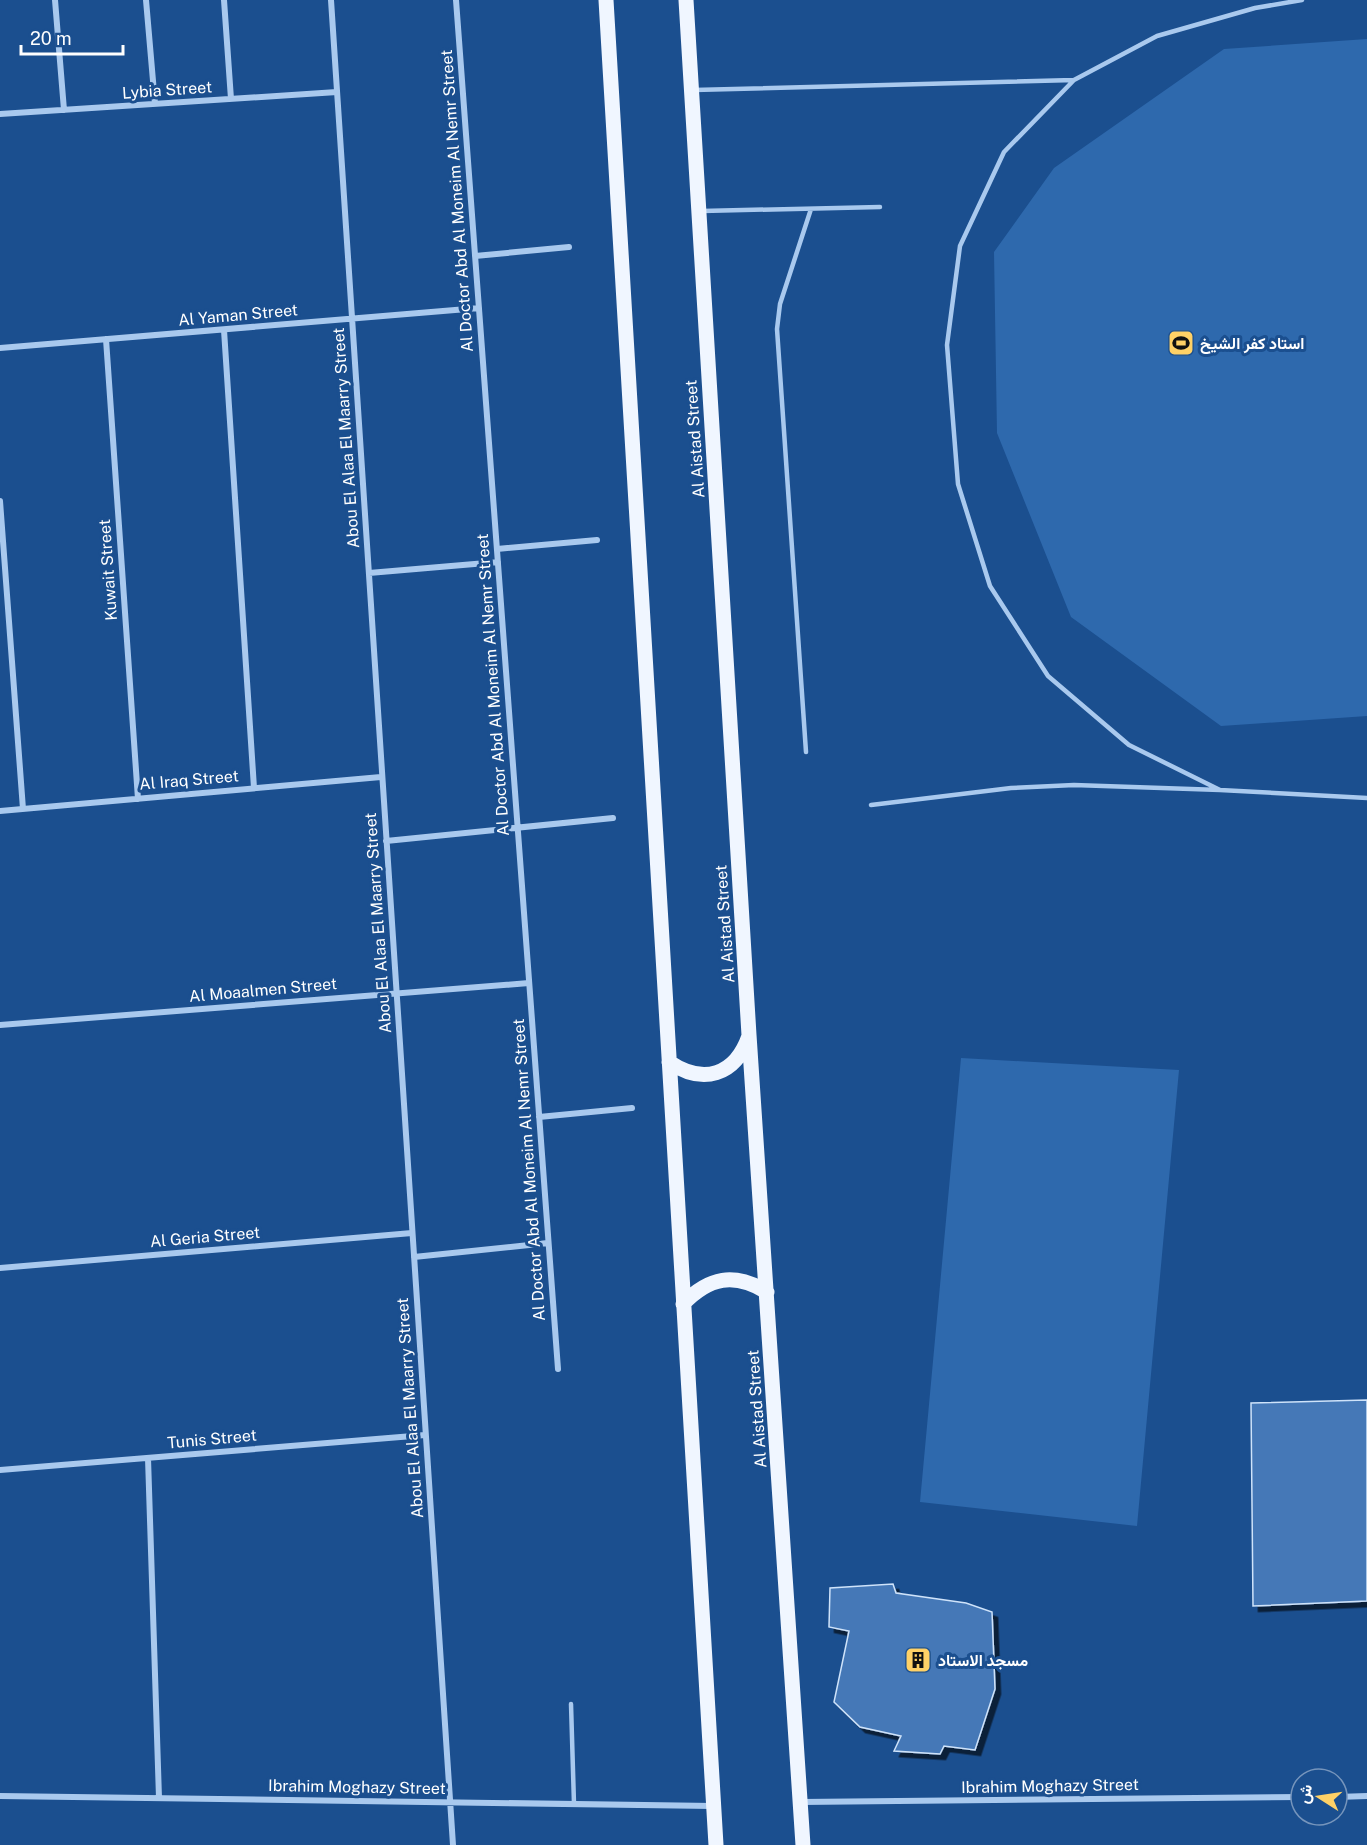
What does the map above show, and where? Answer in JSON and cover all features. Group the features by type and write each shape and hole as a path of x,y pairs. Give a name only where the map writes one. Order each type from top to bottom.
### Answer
{"main road":[{"path":"606,0 716,1845"},
{"name":"Al Aistad Street","path":"686,0 749,1035 802,1845"},
{"path":"669,1062 683,1071 700,1075 717,1072 732,1064 744,1051 749,1035"},
{"path":"683,1304 707,1284 723,1280 738,1280 754,1284 767,1292"}],"street":[{"path":"55,0 64,110"},
{"path":"146,0 155,104"},
{"path":"224,0 231,99"},
{"name":"Abou El Alaa El Maarry Street","path":"331,0 453,1845"},
{"name":"Al Doctor Abd Al Moneim Al Nemr Street","path":"456,0 558,1369"},
{"name":"Lybia Street","path":"0,114 337,92"},
{"path":"475,256 569,247"},
{"name":"Al Yaman Street","path":"0,348 479,308"},
{"path":"224,330 254,788"},
{"name":"Kuwait Street","path":"106,339 138,799"},
{"path":"0,501 23,809"},
{"path":"497,549 597,540"},
{"path":"369,573 498,562"},
{"name":"Al Iraq Street","path":"0,811 381,777"},
{"path":"386,841 613,818"},
{"name":"Al Moaalmen Street","path":"0,1025 529,983"},
{"path":"539,1117 632,1108"},
{"name":"Al Geria Street","path":"0,1268 412,1233"},
{"path":"414,1257 548,1243"},
{"name":"Tunis Street","path":"0,1470 425,1435"},
{"path":"148,1458 159,1798"},
{"name":"Ibrahim Moghazy Street","path":"0,1796 714,1806"},
{"path":"1349,1797 1367,1796"},
{"name":"Ibrahim Moghazy Street","path":"800,1802 1289,1797"}],"lane":[{"path":"1220,790 1129,746 1048,676 990,586 958,484 947,345 960,246 1004,152 1074,80 1157,36 1255,8 1302,0"},
{"path":"691,90 1074,80"},
{"path":"699,212 880,207"},
{"path":"806,752 777,329 780,304 811,209"},
{"path":"871,804 1011,788 1074,785 1367,798"},
{"path":"571,1704 574,1804"}],"shaded area":[{"name":"استاد كفر الشيخ","path":"1367,39 1367,716 1221,726 1071,617 997,433 994,252 1054,168 1224,49"},
{"path":"961,1058 1179,1070 1137,1526 920,1502"}],"building":[{"path":"1367,1400 1367,1601 1253,1606 1251,1403"},
{"name":"مسجد الاستاد","path":"893,1584 896,1593 966,1603 992,1612 995,1689 975,1750 944,1746 940,1754 894,1751 901,1736 860,1727 834,1702 849,1631 829,1627 830,1588"}],"place":[{"name":"استاد كفر الشيخ","path":"1181,343"},
{"name":"مسجد الاستاد","path":"918,1660"}]}
